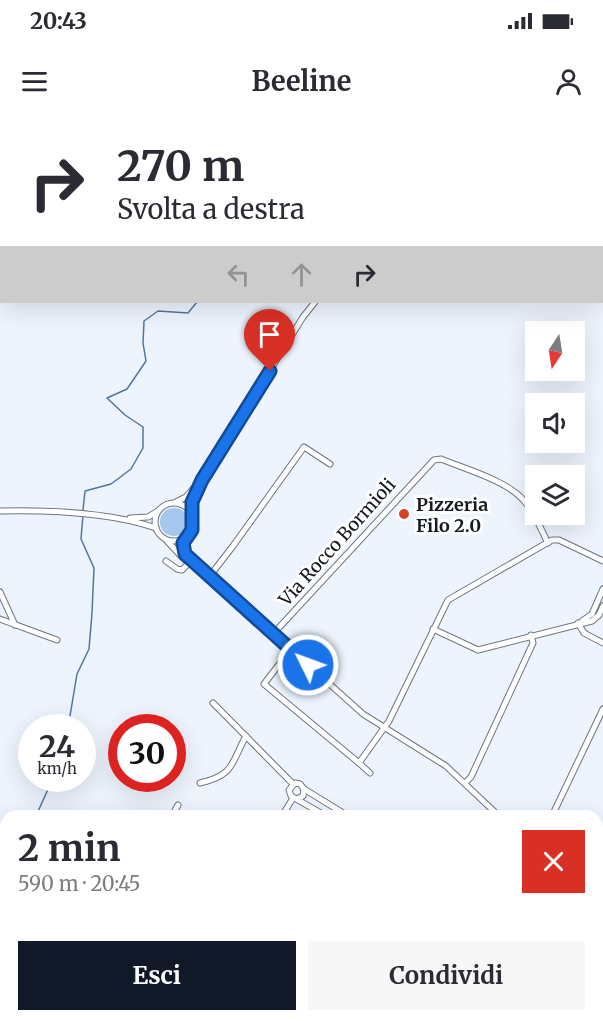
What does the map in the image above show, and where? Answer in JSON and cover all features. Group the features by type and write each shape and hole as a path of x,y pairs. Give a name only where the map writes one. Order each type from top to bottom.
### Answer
{"street":[{"path":"190,561 183,550 186,538 194,525 192,502 202,480 303,317 314,303"},
{"path":"209,576 304,447 330,464"},
{"name":"Via Rocco Bormioli","path":"274,633 431,461 441,459 510,489 528,505 548,543"},
{"path":"122,519 148,517 186,497 202,480"},
{"path":"173,503 184,506 192,514"},
{"path":"156,528 156,515 160,510"},
{"path":"0,511 107,517 156,528 166,540 221,585 363,714 446,766 493,810"},
{"path":"166,540 176,542 186,538"},
{"path":"359,763 384,729 448,600 552,540 559,540 603,561"},
{"path":"166,561 184,570 190,561"},
{"path":"578,623 592,614 603,589"},
{"path":"0,592 15,625"},
{"path":"433,629 476,650 595,620 603,606"},
{"path":"0,619 57,640"},
{"path":"578,623 584,633 603,643"},
{"path":"465,783 471,777 533,643 531,635"},
{"path":"291,649 264,684 370,773"},
{"path":"213,703 293,784 300,784 304,789 336,809"},
{"path":"555,810 603,709"},
{"path":"200,783 216,780 225,774 236,759 246,736"},
{"path":"293,784 289,790 295,798 316,810"},
{"path":"286,810 295,798 303,796 304,789"},
{"path":"175,810 178,805"}],"shaded area":[{"path":"174,508 184,512 188,522 184,532 174,536 164,532 160,522 164,512"}],"waterway":[{"path":"83,510 85,491 111,484 131,469 143,448 143,427 125,415 107,398 127,389 146,361 143,343 144,321 158,311 188,313 196,303"},
{"path":"70,714 77,674 89,649 92,613 94,568 81,539 83,515"},
{"path":"39,810 47,792"}],"place":[{"name":"Pizzeria Filo 2.0","path":"404,514"}],"route":[{"path":"270,371 202,480 192,502 194,525 183,543 183,550 308,665"}]}
